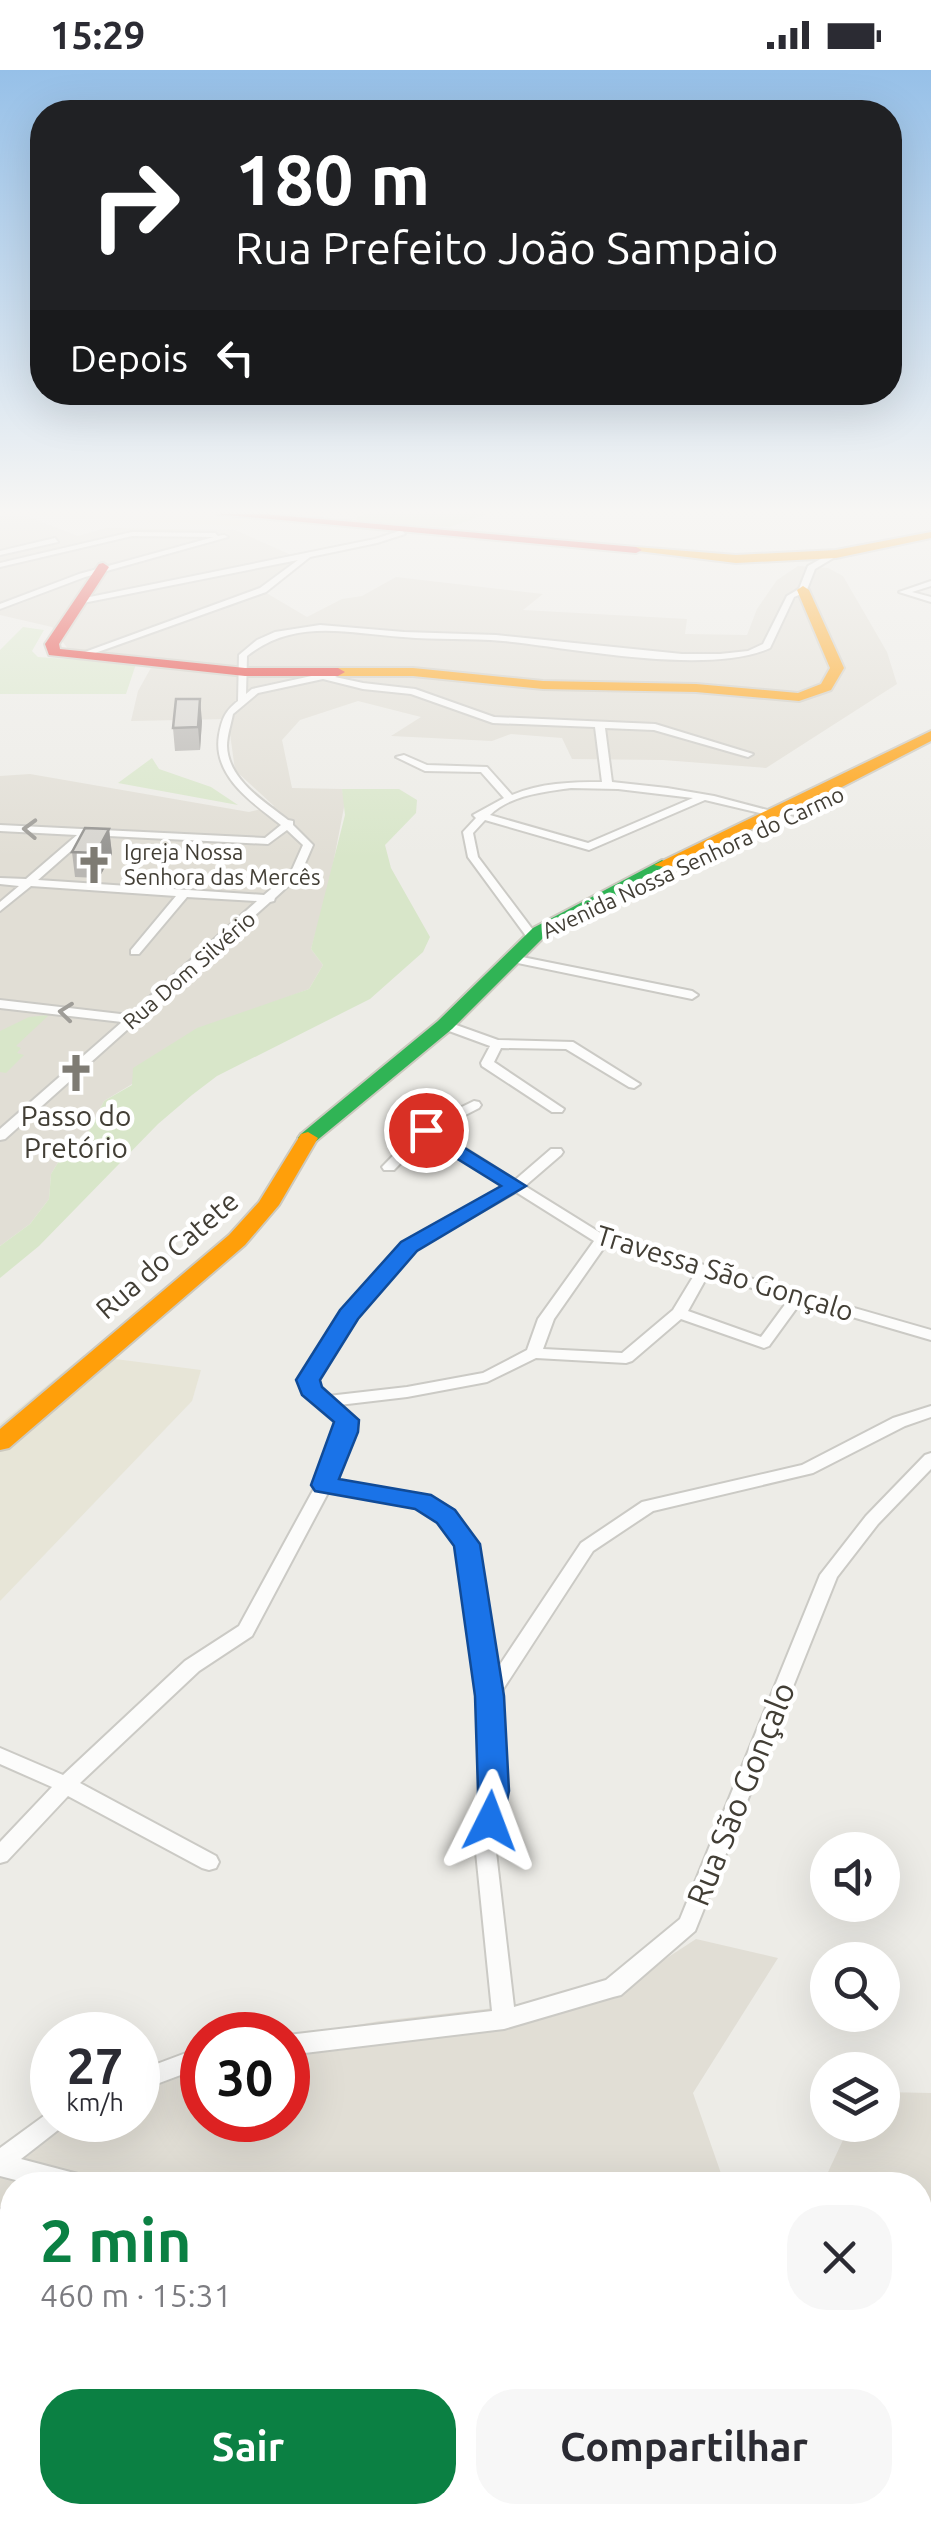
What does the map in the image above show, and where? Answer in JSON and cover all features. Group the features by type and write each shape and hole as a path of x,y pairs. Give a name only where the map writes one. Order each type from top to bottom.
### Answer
{"street":[{"path":"63,629 52,644 54,652 246,672 452,675 544,684 696,688 782,696 811,694 826,687 837,668 820,629"},
{"path":"78,656 155,629"},
{"path":"242,700 244,655 253,645 309,629"},
{"path":"350,629 728,658 762,652 774,629"},
{"path":"0,828 268,841 289,822 237,785 222,750 229,712 242,700 271,686 346,672"},
{"path":"452,675 499,686 588,690"},
{"path":"322,676 412,692 493,720 655,727 748,754"},
{"path":"600,727 607,784"},
{"name":"Avenida Nossa Senhora do Carmo","path":"533,938 924,744"},
{"path":"400,756 425,768 484,768 508,798"},
{"path":"533,938 473,856 468,832 478,815 508,798 575,785 607,784 704,797 782,815"},
{"path":"478,815 589,847 704,797"},
{"name":"Rua Dom Silvério","path":"0,1136 296,873 308,845 289,822"},
{"path":"0,908 88,831"},
{"path":"0,881 270,899"},
{"path":"135,952 185,892"},
{"name":"Rua do Catete","path":"0,1442 238,1240 268,1205 310,1135 445,1025 533,938"},
{"path":"512,959 692,995"},
{"path":"0,1004 132,1019"},
{"path":"445,1025 497,1044 570,1044 634,1084"},
{"path":"497,1044 487,1062 556,1109"},
{"path":"388,1168 426,1130 474,1105"},
{"name":"Travessa São Gonçalo","path":"426,1130 559,1217 602,1240 931,1335"},
{"path":"0,1855 66,1785 192,1666 246,1631 324,1485 346,1432 346,1420 310,1390 308,1380 348,1315 409,1247 516,1186 556,1152"},
{"path":"534,1353 546,1318 602,1240"},
{"path":"324,1402 406,1392 487,1376 534,1353 626,1358 679,1313 706,1268"},
{"path":"679,1313 764,1343 800,1295"},
{"path":"489,1696 587,1547 648,1506 806,1469 931,1410"},
{"name":"Rua São Gonçalo","path":"310,2042 504,2019 613,1988 688,1925 828,1575 872,1520 931,1459"},
{"path":"324,1485 422,1501 446,1516 466,1544 489,1696 494,1791 486,1852 504,2019"},
{"path":"0,1756 66,1785 208,1862"},
{"path":"0,2164 30,2140"},
{"path":"0,2164 30,2172"}],"shaded area":[{"path":"53,629 686,629 685,634 747,635 749,629 873,629 887,652 897,684 766,768 663,760 572,759 562,738 511,734 492,741 391,736 421,717 358,701 300,720 282,740 292,788 342,789 345,802 328,890 311,949 323,965 309,989 256,1009 104,1101 89,1131 65,1151 51,1174 49,1199 30,1224 0,1246 0,776 30,774 249,812 274,806 235,770 228,719 131,721 138,691 157,657 68,649"},
{"path":"84,1355 201,1370 192,1401 0,1601 0,1424"},
{"path":"696,1939 778,1958 693,2093 720,2172 2,2172 44,2142 160,2142 160,2067 180,2059 180,2142 310,2142 310,2033 380,2021 610,1995"},
{"path":"900,2092 931,2093 931,2172 828,2172 842,2142 900,2142"}],"green space":[{"path":"21,629 34,629 44,630 32,651 38,657 136,664 126,694 0,694 0,650"},
{"path":"152,758 159,769 211,787 238,805 118,783"},
{"path":"342,789 399,789 417,800 416,813 385,845 391,868 430,937 423,952 370,999 217,1076 192,1095 158,1124 39,1246 0,1278 0,1246 30,1224 49,1199 51,1174 65,1151 89,1131 104,1101 132,1085 133,1068 197,1028 309,989 323,965 311,949 345,815"},
{"path":"49,1015 16,1046 21,1048 17,1053 24,1055 6,1073 0,1072 0,1031 29,1017"}],"building":[{"path":"176,699 200,699 198,727 173,728"},
{"path":"85,828 109,829 96,853 72,852"}],"traffic: fast":[{"path":"308,1138 445,1025 539,932 662,865"}],"traffic: slow":[{"path":"338,672 413,672 543,685 696,688 799,697 826,687 837,668 820,629"},
{"path":"662,865 835,785 931,735"},
{"path":"0,1442 237,1240 268,1205 308,1138"}],"traffic: jam":[{"path":"62,629 52,644 54,652 245,672 338,672"}],"place":[{"name":"Igreja Nossa Senhora das Mercês","path":"94,865"},
{"name":"Passo do Pretório","path":"76,1073"}],"route":[{"path":"426,1130 516,1186 409,1247 348,1315 308,1380 310,1390 346,1420 346,1432 324,1485 422,1501 446,1516 466,1544 489,1696 494,1791 490,1821"}]}
